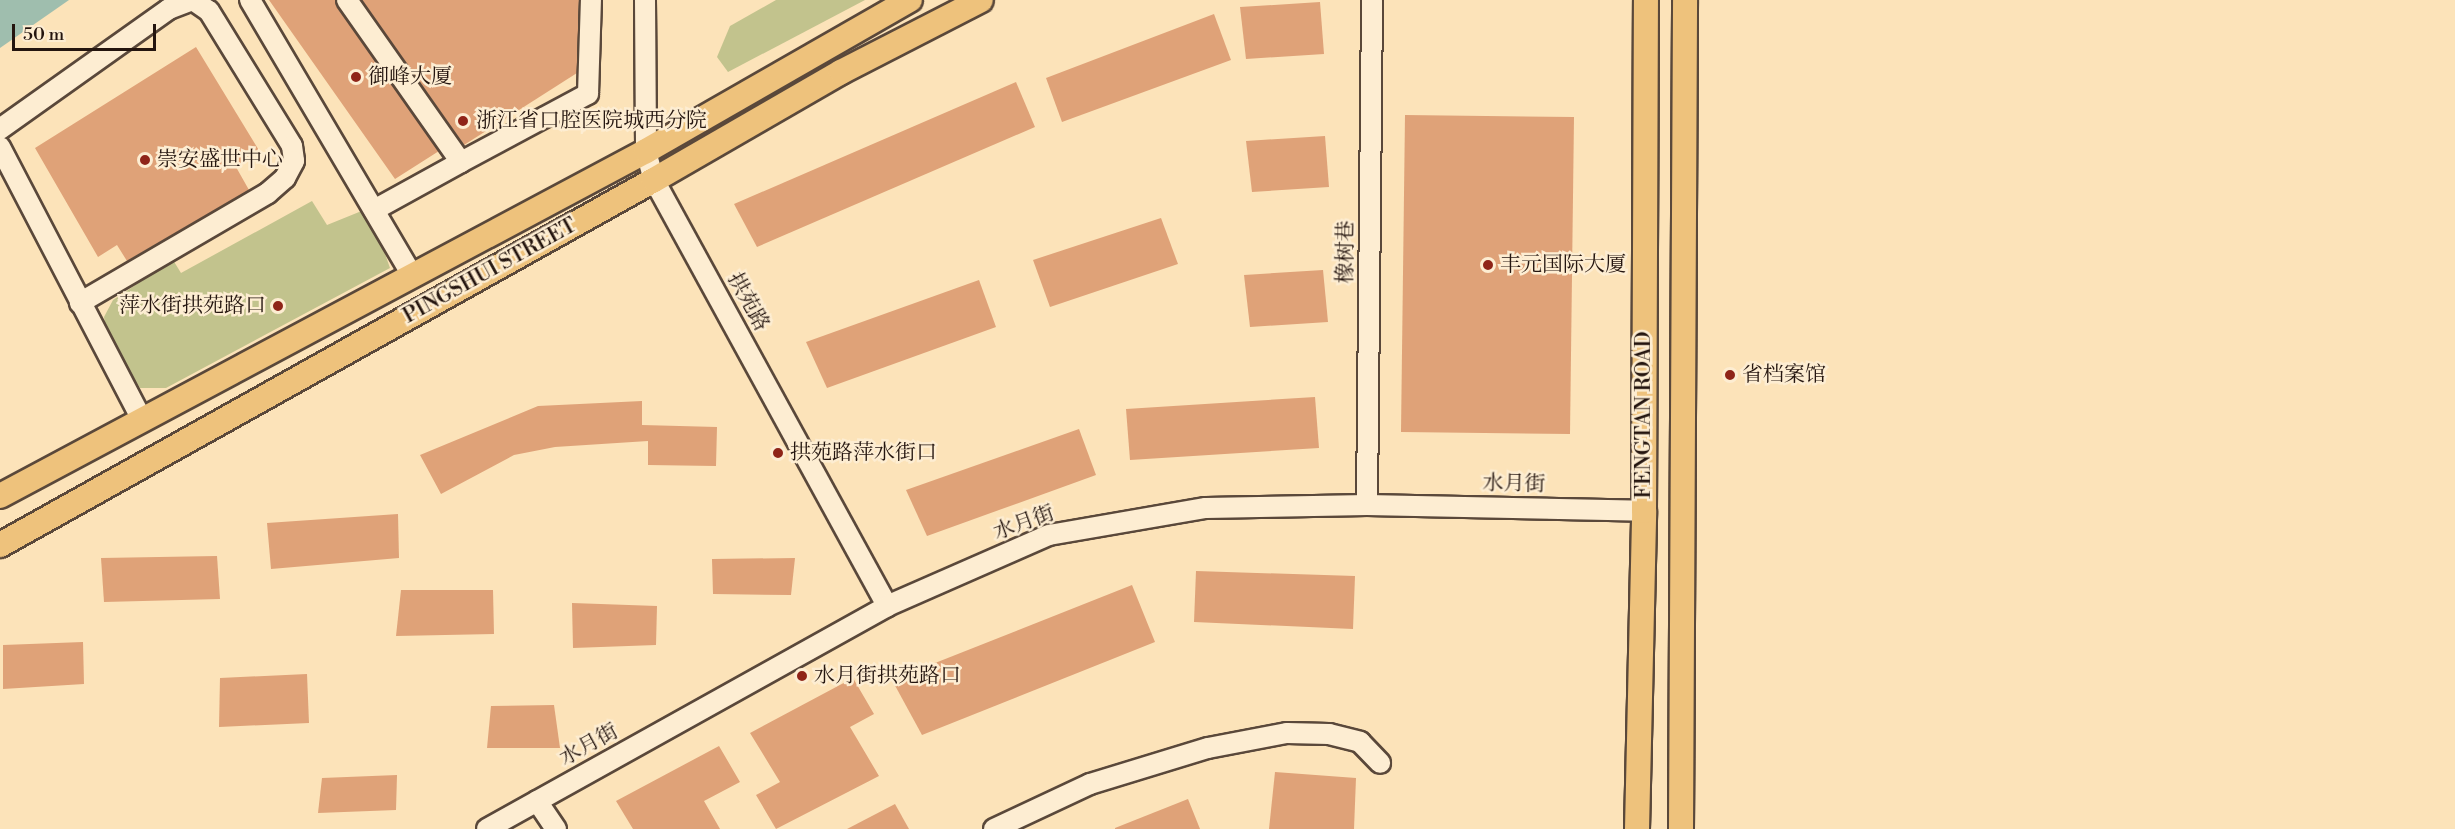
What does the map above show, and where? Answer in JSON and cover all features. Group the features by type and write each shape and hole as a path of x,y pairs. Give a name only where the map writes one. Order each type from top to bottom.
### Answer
{"main road":[{"name":"PINGSHUI STREET","path":"0,496 646,152 910,0"},
{"name":"PINGSHUI STREET","path":"0,545 654,180 841,72 981,0"},
{"name":"FENGTAN ROAD","path":"1638,829 1644,511 1646,0"},
{"name":"FENGTAN ROAD","path":"1682,829 1681,508 1685,0"}],"street":[{"path":"0,129 169,9 193,0 209,11 292,146 294,161 285,178 268,193 80,303"},
{"path":"250,0 412,275"},
{"path":"347,0 461,162"},
{"path":"374,210 588,94 591,0"},
{"name":"拱苑路","path":"645,0 646,152 654,180 887,606"},
{"name":"橡树巷","path":"1367,505 1372,0"},
{"path":"0,147 142,420"},
{"name":"水月街","path":"487,829 887,606 1049,535 1206,508 1367,505 1644,511"},
{"path":"994,829 1090,784 1208,748 1287,733 1329,734 1360,742 1380,763"},
{"path":"537,801 556,829"}],"green space":[{"path":"776,0 865,0 728,72 717,57 730,26"},
{"path":"312,201 327,225 369,208 390,268 166,388 140,388 107,336 104,317 113,300 173,260 181,273"}],"shaded area":[{"path":"0,0 69,0 0,48"}],"building":[{"name":"御峰大厦","path":"269,0 335,0 337,7 439,151 395,179"},
{"path":"362,0 579,0 577,73 464,145"},
{"path":"1320,2 1324,54 1246,59 1240,7"},
{"path":"1214,14 1231,60 1062,122 1046,78"},
{"name":"崇安盛世中心","path":"196,47 260,152 236,167 249,190 127,261 117,245 98,257 35,148"},
{"path":"1016,82 1035,127 757,247 734,204"},
{"name":"丰元国际大厦","path":"1405,115 1574,117 1570,434 1401,432"},
{"path":"1325,136 1329,187 1252,192 1246,141"},
{"path":"1161,218 1178,264 1050,307 1033,260"},
{"path":"1323,270 1328,322 1250,327 1244,275"},
{"path":"979,280 996,327 827,388 806,342"},
{"path":"1315,397 1319,448 1130,460 1126,409"},
{"path":"642,401 642,425 717,427 716,466 648,465 648,441 555,447 514,455 441,494 420,455 538,406"},
{"path":"1079,429 1096,475 927,536 906,490"},
{"path":"398,514 399,558 271,569 267,523"},
{"path":"217,556 220,599 104,602 101,558"},
{"path":"795,558 791,595 713,594 712,559"},
{"path":"1196,571 1355,576 1353,629 1194,622"},
{"path":"1132,585 1155,642 922,735 892,680"},
{"path":"401,590 493,590 494,634 396,636"},
{"path":"572,603 657,606 656,645 573,648"},
{"path":"83,642 84,684 3,689 3,645"},
{"path":"307,674 309,723 219,727 220,678"},
{"path":"853,678 874,714 850,727 879,776 776,829 756,795 780,782 750,733"},
{"path":"554,705 560,748 487,748 491,706"},
{"path":"719,746 740,782 704,801 720,829 633,829 616,801"},
{"path":"1275,772 1356,778 1354,829 1269,829"},
{"path":"397,775 396,810 318,813 322,778"},
{"path":"1188,799 1200,829 1115,829 1115,828"},
{"path":"895,804 909,829 847,829"}],"place":[{"name":"御峰大厦","path":"356,77"},
{"name":"浙江省口腔医院城西分院","path":"463,121"},
{"name":"崇安盛世中心","path":"145,160"},
{"name":"丰元国际大厦","path":"1488,265"},
{"name":"萍水街拱苑路口","path":"278,306"},
{"name":"省档案馆","path":"1730,375"},
{"name":"拱苑路萍水街口","path":"778,453"},
{"name":"水月街拱苑路口","path":"802,676"}]}
